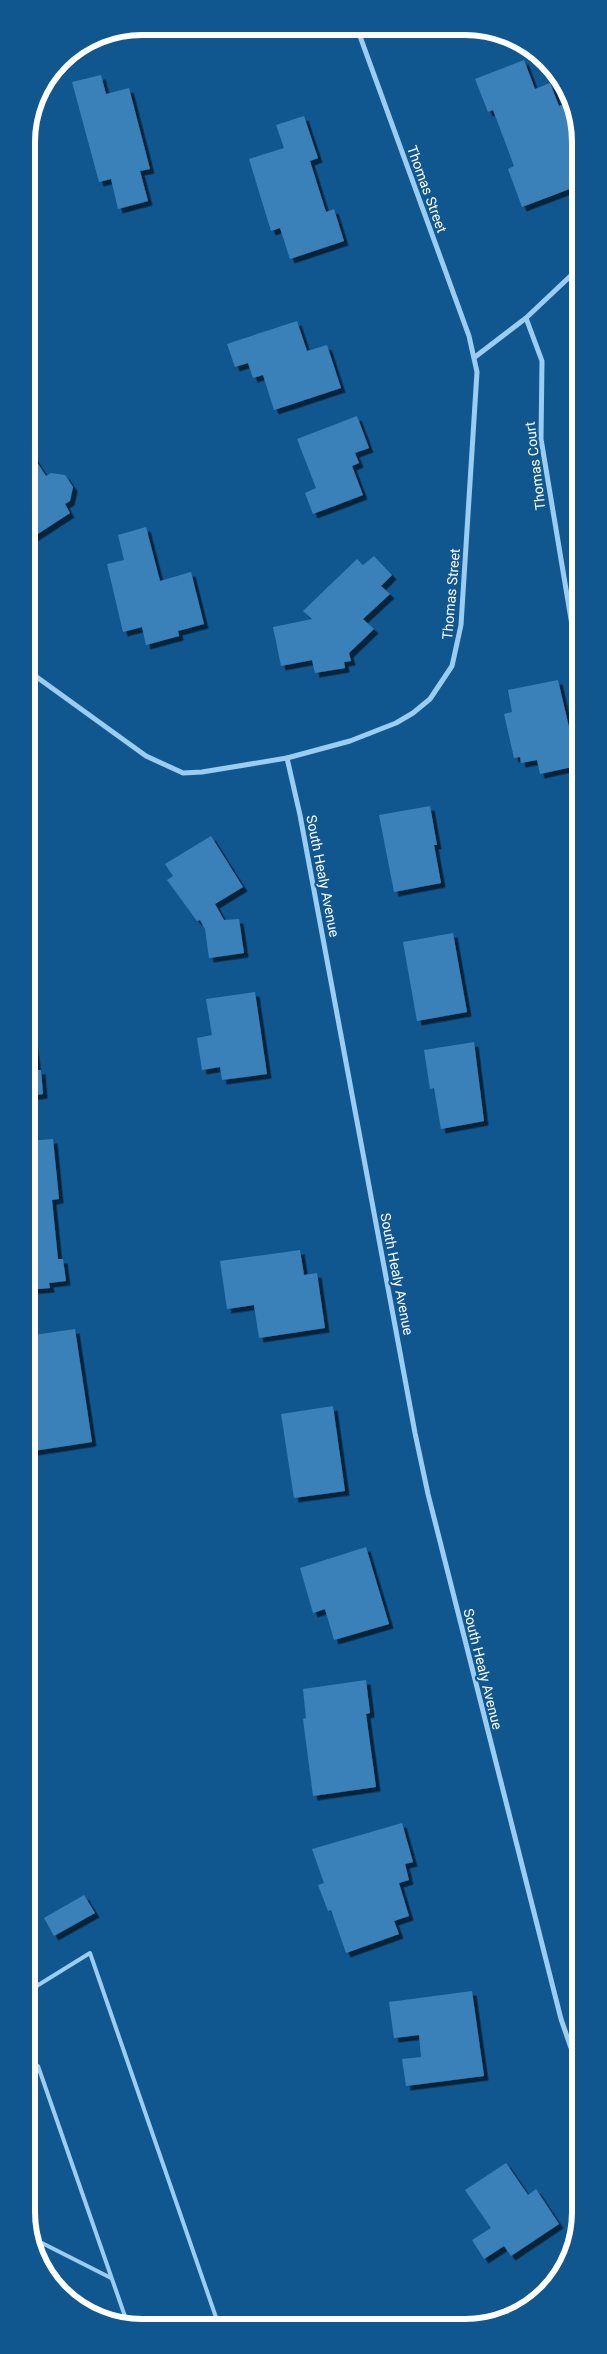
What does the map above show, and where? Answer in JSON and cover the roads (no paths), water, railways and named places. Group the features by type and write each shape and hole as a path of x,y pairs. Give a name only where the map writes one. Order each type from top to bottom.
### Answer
{"street":[{"name":"Thomas Street","path":"287,758 350,741 413,713 430,699 452,666 461,625 477,390 475,357 360,35"},
{"path":"475,357 526,318 572,275"},
{"name":"Thomas Court","path":"526,318 542,361 541,439 572,625"},
{"path":"35,676 146,756 183,773 202,772 287,758"},
{"name":"South Healy Avenue","path":"287,758 302,824 413,1423 428,1494 561,2019 572,2051"}],"lane":[{"path":"35,1987 90,1952 217,2319"},
{"path":"35,2064 38,2066 125,2318"},
{"path":"40,2242 112,2278"}]}
